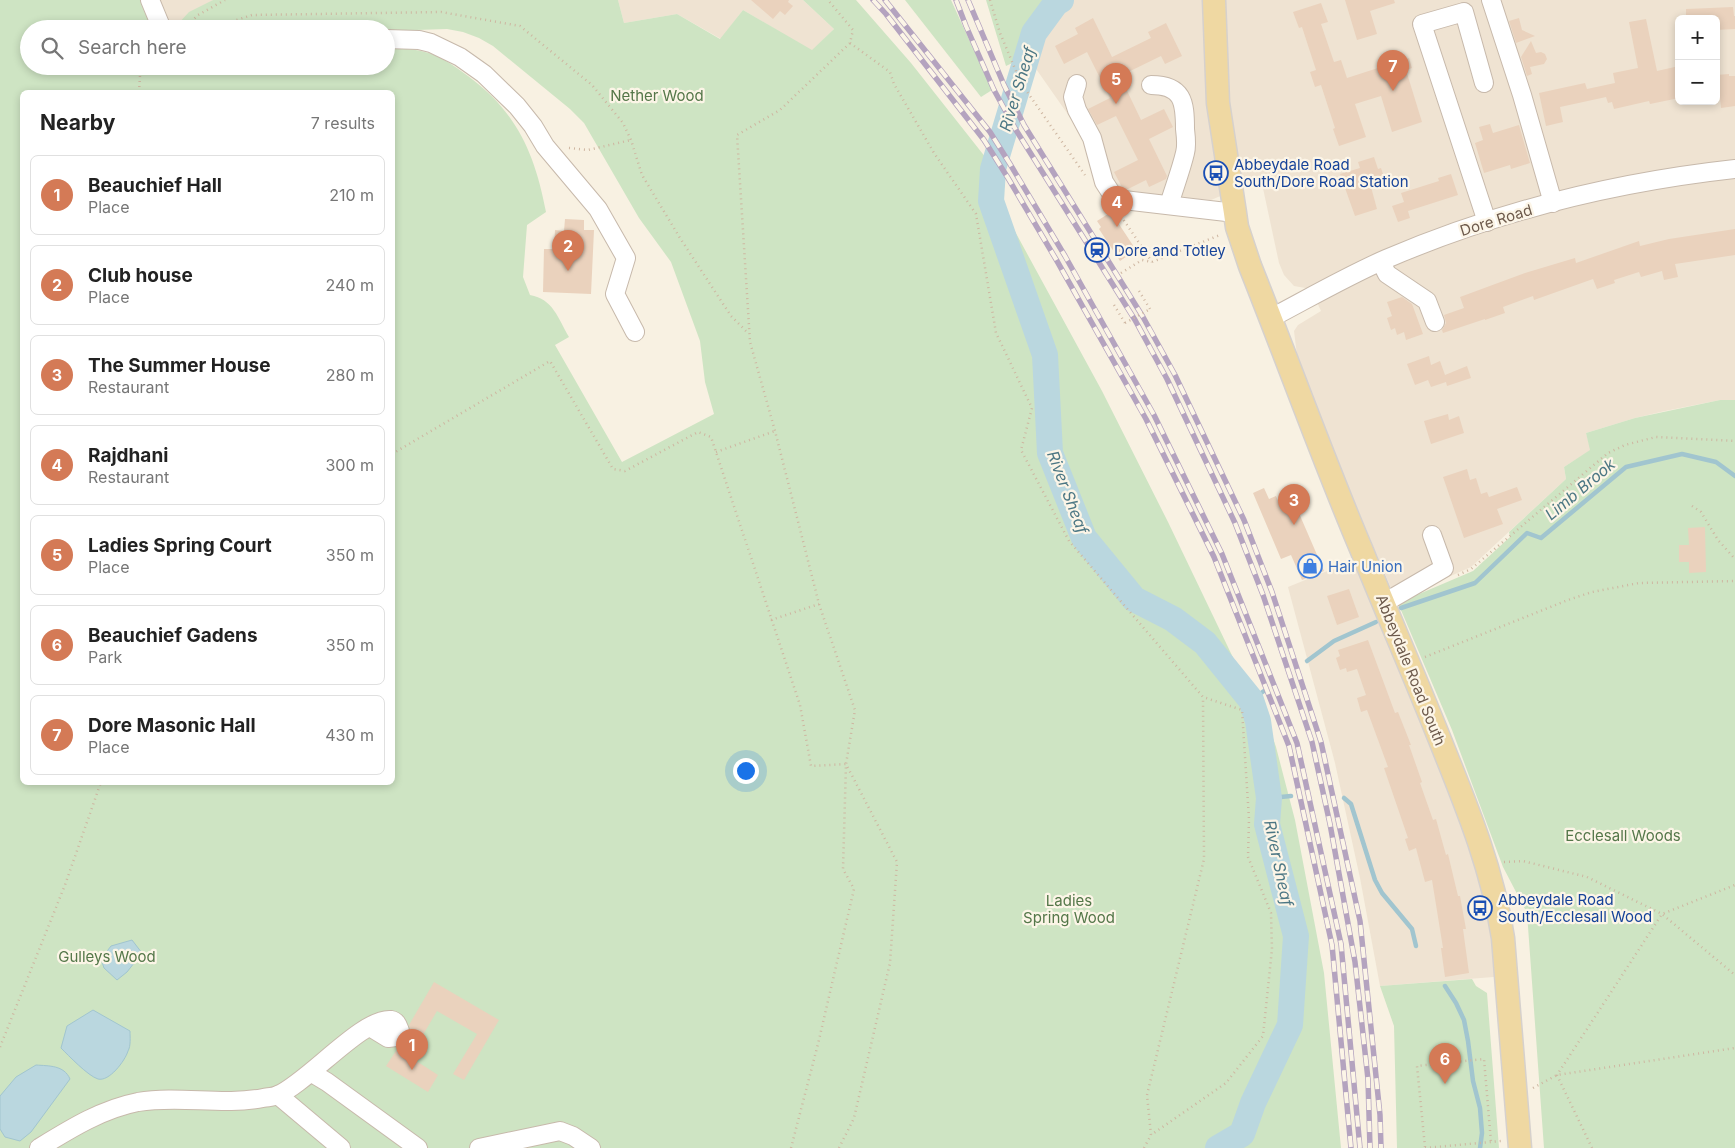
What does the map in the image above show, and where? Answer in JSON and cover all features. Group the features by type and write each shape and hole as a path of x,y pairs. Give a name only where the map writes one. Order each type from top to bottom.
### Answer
{"main road":[{"name":"Abbeydale Road South","path":"1214,0 1218,103 1236,220 1271,318 1362,552 1409,662 1471,817 1486,862 1498,908 1503,938 1520,1143"}],"street":[{"path":"150,0 158,20"},
{"path":"1491,0 1522,95 1553,203"},
{"path":"1484,82 1464,12 1422,24 1487,222"},
{"path":"395,39 426,41 470,63 517,106 533,126 545,146 598,209 626,258 615,294 635,332"},
{"path":"1077,84 1073,97 1077,110 1092,138 1104,182 1115,199 1169,205 1236,220"},
{"path":"1151,85 1166,86 1177,93 1183,103 1185,112 1186,151 1169,205"},
{"name":"Dore Road","path":"1271,318 1381,262 1439,238 1487,222 1553,203 1617,188 1735,168"},
{"path":"1381,262 1387,274 1427,301 1435,322"},
{"path":"1384,603 1444,568 1432,535"},
{"path":"39,1148 75,1126 109,1110 139,1102 174,1100 215,1102 252,1100 278,1095 312,1073 334,1053 370,1026"},
{"path":"312,1073 418,1148"},
{"path":"278,1095 340,1148"},
{"path":"479,1148 560,1131 573,1136 591,1148"}],"path":[{"path":"193,20 198,15 225,0"},
{"path":"791,1148 818,1044 854,889 843,868 846,764 854,710 819,604 748,333 737,135 780,110 850,43 853,30 828,0"},
{"path":"990,0 1000,33 1021,83 1085,176"},
{"path":"850,43 890,72 894,84 934,153 976,214 996,333 1032,408 1021,450 1069,541 1203,697 1242,710 1249,819 1248,857 1271,913 1272,949 1263,1036 1226,1083 1151,1135 1144,1148"},
{"path":"139,90 141,75"},
{"path":"545,146 588,150 631,140"},
{"path":"1118,213 1152,262"},
{"path":"1121,273 1142,260 1152,262 1236,220"},
{"path":"1114,305 1125,323 1150,309 1139,291"},
{"path":"395,452 550,361 613,469 625,471 698,432 711,437 800,705 811,766 846,764"},
{"path":"716,452 775,431"},
{"path":"1455,576 1471,569 1608,453 1625,445 1656,437 1735,441"},
{"path":"1692,506 1701,512 1716,536 1735,559"},
{"path":"1409,662 1445,650 1592,592 1648,582 1735,581"},
{"path":"771,620 819,604"},
{"path":"1151,1135 1147,1094 1204,859 1203,697"},
{"path":"839,1148 854,1118 890,963 897,862 846,764"},
{"path":"0,1047 65,885 100,785"},
{"path":"1523,861 1587,877 1662,914 1735,975"},
{"path":"1557,1074 1662,914 1735,885"},
{"path":"1516,1097 1557,1074 1735,1048"},
{"path":"1491,1142 1484,1059 1417,1066 1425,1148 1491,1142 1520,1143"},
{"path":"1557,1074 1592,1148"},
{"path":"1468,1144 1469,1148"}],"shaded area":[{"path":"160,0 213,0 184,20 166,20"},
{"path":"618,0 803,0 834,29 812,51 743,10 721,39 677,14 624,23"},
{"path":"1061,0 1735,0 1735,400 1720,400 1665,411 1586,433 1591,450 1564,467 1566,479 1471,567 1396,600 1342,472 1297,355 1294,331 1298,325 1321,311 1311,289 1294,286 1284,275 1279,263 1261,179 1211,200 1123,193 1027,56 1034,33 1056,3"},
{"path":"1352,561 1409,662 1471,817 1506,976 1380,986 1360,878 1335,763 1288,587"}],"green space":[{"path":"0,0 141,0 149,20 20,20 20,75 395,75 395,49 406,49 436,56 468,76 499,104 521,136 529,153 542,191 546,212 527,225 523,277 530,295 538,297 550,305 562,323 569,337 555,345 622,462 714,414 705,382 700,341 671,262 639,218 584,123 570,109 493,46 463,32 447,29 395,31 395,20 182,20 189,12 213,0 618,0 624,23 677,14 720,39 743,10 812,50 834,29 803,0 856,0 911,63 986,158 1006,215 1102,391 1168,522 1239,670 1258,695 1276,747 1295,820 1324,973 1341,1148 0,1148"},
{"path":"905,0 951,0 992,90 981,97"},
{"path":"986,0 1061,0 1056,3 1034,33 1027,56 1006,66"},
{"name":"Ecclesall Woods","path":"1720,400 1735,400 1735,1148 1544,1148 1527,913 1503,867 1452,730 1398,603 1473,571 1510,537 1509,532 1566,479 1564,467 1590,450 1586,433 1635,418"},
{"path":"1472,979 1476,986 1487,993 1499,1148 1397,1148 1394,1026 1380,986"}],"water":[{"path":"132,940 142,953 127,972 117,980 104,968 101,959 111,946"},
{"path":"93,1010 130,1031 130,1047 124,1060 112,1074 102,1079 89,1074 61,1048 67,1026"},
{"path":"36,1065 60,1069 70,1079 31,1132 20,1141 5,1137 0,1129 0,1096 16,1077"}],"building":[{"path":"751,0 789,0 788,2 793,6 785,15 780,11 773,19"},
{"path":"1345,0 1394,0 1395,3 1370,11 1377,34 1357,40"},
{"path":"1321,3 1328,22 1321,24 1334,62 1341,60 1347,78 1409,58 1412,68 1406,70 1422,122 1392,132 1381,96 1355,104 1366,137 1339,146 1321,85 1315,87 1310,72 1316,70 1302,27 1299,28 1293,12"},
{"path":"1733,7 1735,29 1720,30 1720,15 1686,15 1686,9"},
{"path":"1093,18 1112,57 1151,38 1148,32 1166,23 1182,56 1165,64 1161,56 1120,76 1141,120 1164,109 1173,127 1149,139 1167,176 1166,179 1149,187 1146,180 1126,190 1123,189 1114,172 1138,160 1116,116 1097,125 1088,109 1110,98 1087,52 1064,64 1055,46 1078,34 1075,28"},
{"path":"1519,18 1522,30 1535,36 1516,43 1509,21"},
{"path":"1646,19 1657,71 1675,67 1675,99 1650,104 1649,101 1614,109 1612,102 1608,103 1606,97 1560,107 1563,122 1546,126 1539,93 1585,83 1587,89 1615,83 1613,73 1638,68 1629,22"},
{"path":"1531,41 1536,53 1541,52 1545,54 1547,59 1544,64 1530,67 1532,74 1527,76 1521,57"},
{"path":"1720,75 1735,76 1735,106 1721,108"},
{"path":"1490,124 1493,133 1519,125 1530,163 1511,169 1510,165 1484,173 1475,143 1483,140 1479,127"},
{"path":"1374,157 1378,169 1381,168 1386,183 1371,187 1377,209 1355,216 1340,174 1360,168 1358,162"},
{"path":"1451,174 1458,195 1408,211 1410,218 1398,222 1392,206 1404,202 1401,193 1439,181 1438,178"},
{"path":"1111,212 1136,250 1120,261 1099,229 1101,227 1097,221"},
{"path":"565,219 584,220 584,230 594,230 591,294 543,292 544,249 554,249 555,230 564,231"},
{"path":"1735,229 1735,255 1675,264 1678,277 1664,280 1662,271 1641,277 1639,272 1614,280 1615,283 1597,289 1593,279 1534,300 1533,296 1503,307 1505,313 1443,333 1442,330 1446,323 1444,315 1464,308 1460,297 1525,273 1575,258 1576,263 1639,241 1640,246 1669,239"},
{"path":"1402,297 1412,304 1423,334 1406,340 1404,332 1397,335 1395,328 1391,330 1387,318 1392,316 1387,302"},
{"path":"1429,356 1431,365 1440,361 1445,375 1467,366 1471,378 1447,386 1446,382 1431,387 1428,380 1415,385 1407,364"},
{"path":"1448,414 1449,420 1459,416 1464,433 1431,444 1424,421"},
{"path":"1467,469 1470,480 1476,478 1481,494 1487,492 1489,497 1517,487 1522,500 1497,509 1503,524 1464,538 1443,477"},
{"path":"1264,488 1269,499 1276,496 1282,510 1295,504 1324,571 1302,580 1291,555 1281,559 1253,493"},
{"path":"1705,527 1706,572 1689,573 1689,562 1679,562 1679,545 1689,545 1688,528"},
{"path":"1349,589 1359,617 1337,625 1327,596"},
{"path":"1368,640 1395,713 1398,712 1411,745 1409,745 1422,782 1420,783 1433,820 1436,819 1446,855 1448,854 1458,896 1460,896 1466,929 1463,929 1469,973 1445,977 1441,948 1443,948 1432,880 1425,882 1416,848 1409,851 1405,839 1408,838 1384,768 1388,767 1367,710 1361,712 1357,698 1366,695 1357,669 1347,672 1346,668 1340,670 1336,658 1340,656 1338,650"},
{"path":"434,982 499,1020 464,1080 453,1074 477,1034 437,1011 410,1057 438,1075 428,1092 386,1066 398,1048 409,1037 411,1032 409,1025"}],"waterway":[{"name":"River Sheaf","path":"1061,0 1056,3 1034,33 993,169 991,201 1045,355 1050,453 1084,538 1134,599 1173,619 1205,643 1251,700 1258,721 1269,798 1267,824 1296,936 1290,1025 1253,1103 1242,1134 1218,1148"},
{"name":"Limb Brook","path":"1401,608 1475,583 1527,533 1541,538 1626,467 1682,454 1716,462 1735,476"},
{"name":"Limb Brook","path":"1307,661 1334,641 1376,622"},
{"name":"Limb Brook","path":"1251,700 1264,691"},
{"path":"1269,798 1291,796"},
{"path":"1344,798 1351,804 1375,880 1382,893 1412,929 1416,946"},
{"path":"1445,986 1464,1020 1473,1081 1480,1108 1482,1133 1480,1148"}],"railway":[{"path":"873,0 984,140 1008,178 1146,419 1214,557 1289,746 1332,945 1351,1148"},
{"path":"885,0 990,132 1010,164 1065,256 1154,415 1222,554 1297,743 1341,944 1360,1148"},
{"path":"956,0 994,90 1016,130 1135,320 1167,379 1235,523 1263,595 1312,742 1330,824 1355,962 1368,1079 1370,1148"},
{"path":"968,0 1004,85 1024,125 1143,317 1175,375 1244,520 1272,592 1321,742 1360,921 1380,1115 1381,1148"}],"place":[{"name":"Dore Masonic Hall","path":"1393,91"},
{"name":"Ladies Spring Court","path":"1116,104"},
{"name":"Abbeydale Road South/Dore Road Station","path":"1216,173"},
{"name":"Rajdhani","path":"1117,227"},
{"name":"Dore and Totley","path":"1097,250"},
{"name":"Club house","path":"568,271"},
{"name":"The Summer House","path":"1294,525"},
{"name":"Hair Union","path":"1310,566"},
{"name":"Abbeydale Road South/Ecclesall Wood","path":"1480,908"},
{"name":"Beauchief Hall","path":"412,1070"},
{"name":"Beauchief Gadens","path":"1445,1084"}],"park label":[{"name":"Nether Wood","path":"657,95"},
{"name":"Ladies Spring Wood","path":"1069,908"},
{"name":"Gulleys Wood","path":"107,956"}]}
